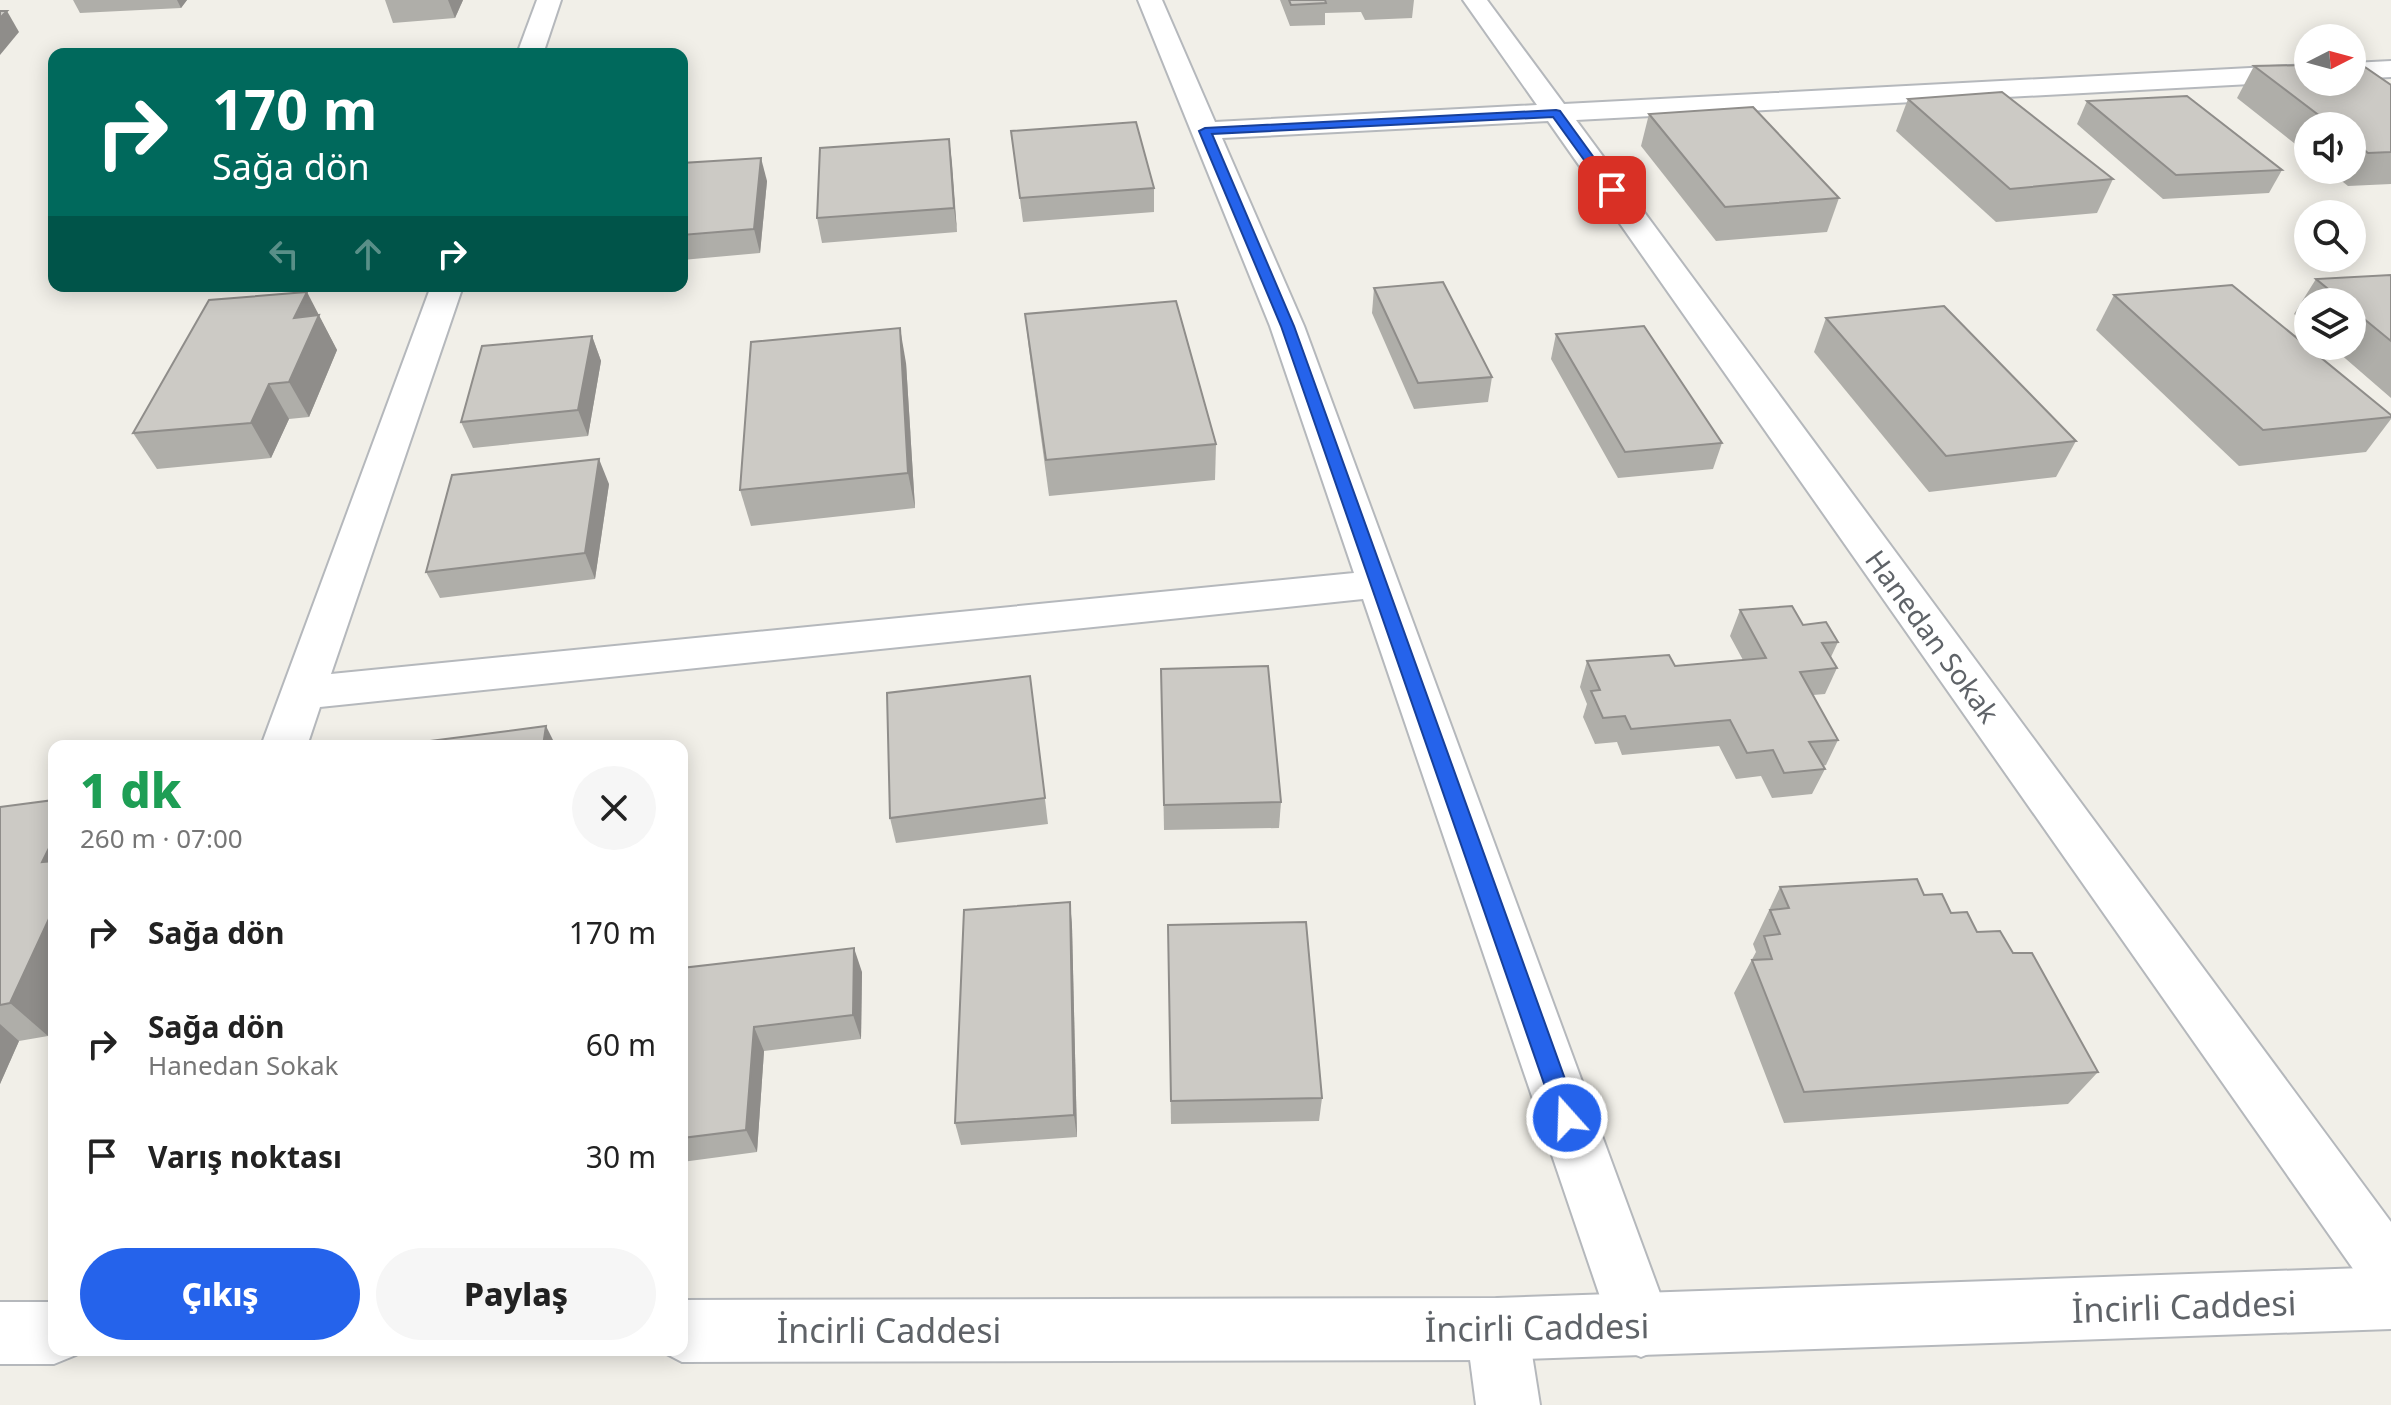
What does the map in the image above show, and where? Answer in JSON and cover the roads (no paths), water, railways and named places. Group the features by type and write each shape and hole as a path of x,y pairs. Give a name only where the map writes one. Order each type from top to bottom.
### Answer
{"street":[{"path":"532,48 549,0"},
{"path":"1150,0 1287,326 1641,1326"},
{"name":"Hanedan Sokak","path":"1475,0 2391,1272"},
{"path":"2366,70 2391,69"},
{"path":"1205,131 2294,74"},
{"path":"286,740 445,292"},
{"path":"302,693 1378,584"},
{"name":"İncirli Caddesi","path":"688,1331 1497,1329 2391,1298"},
{"path":"1497,1329 1508,1405"},
{"path":"0,1333 48,1333"}]}
